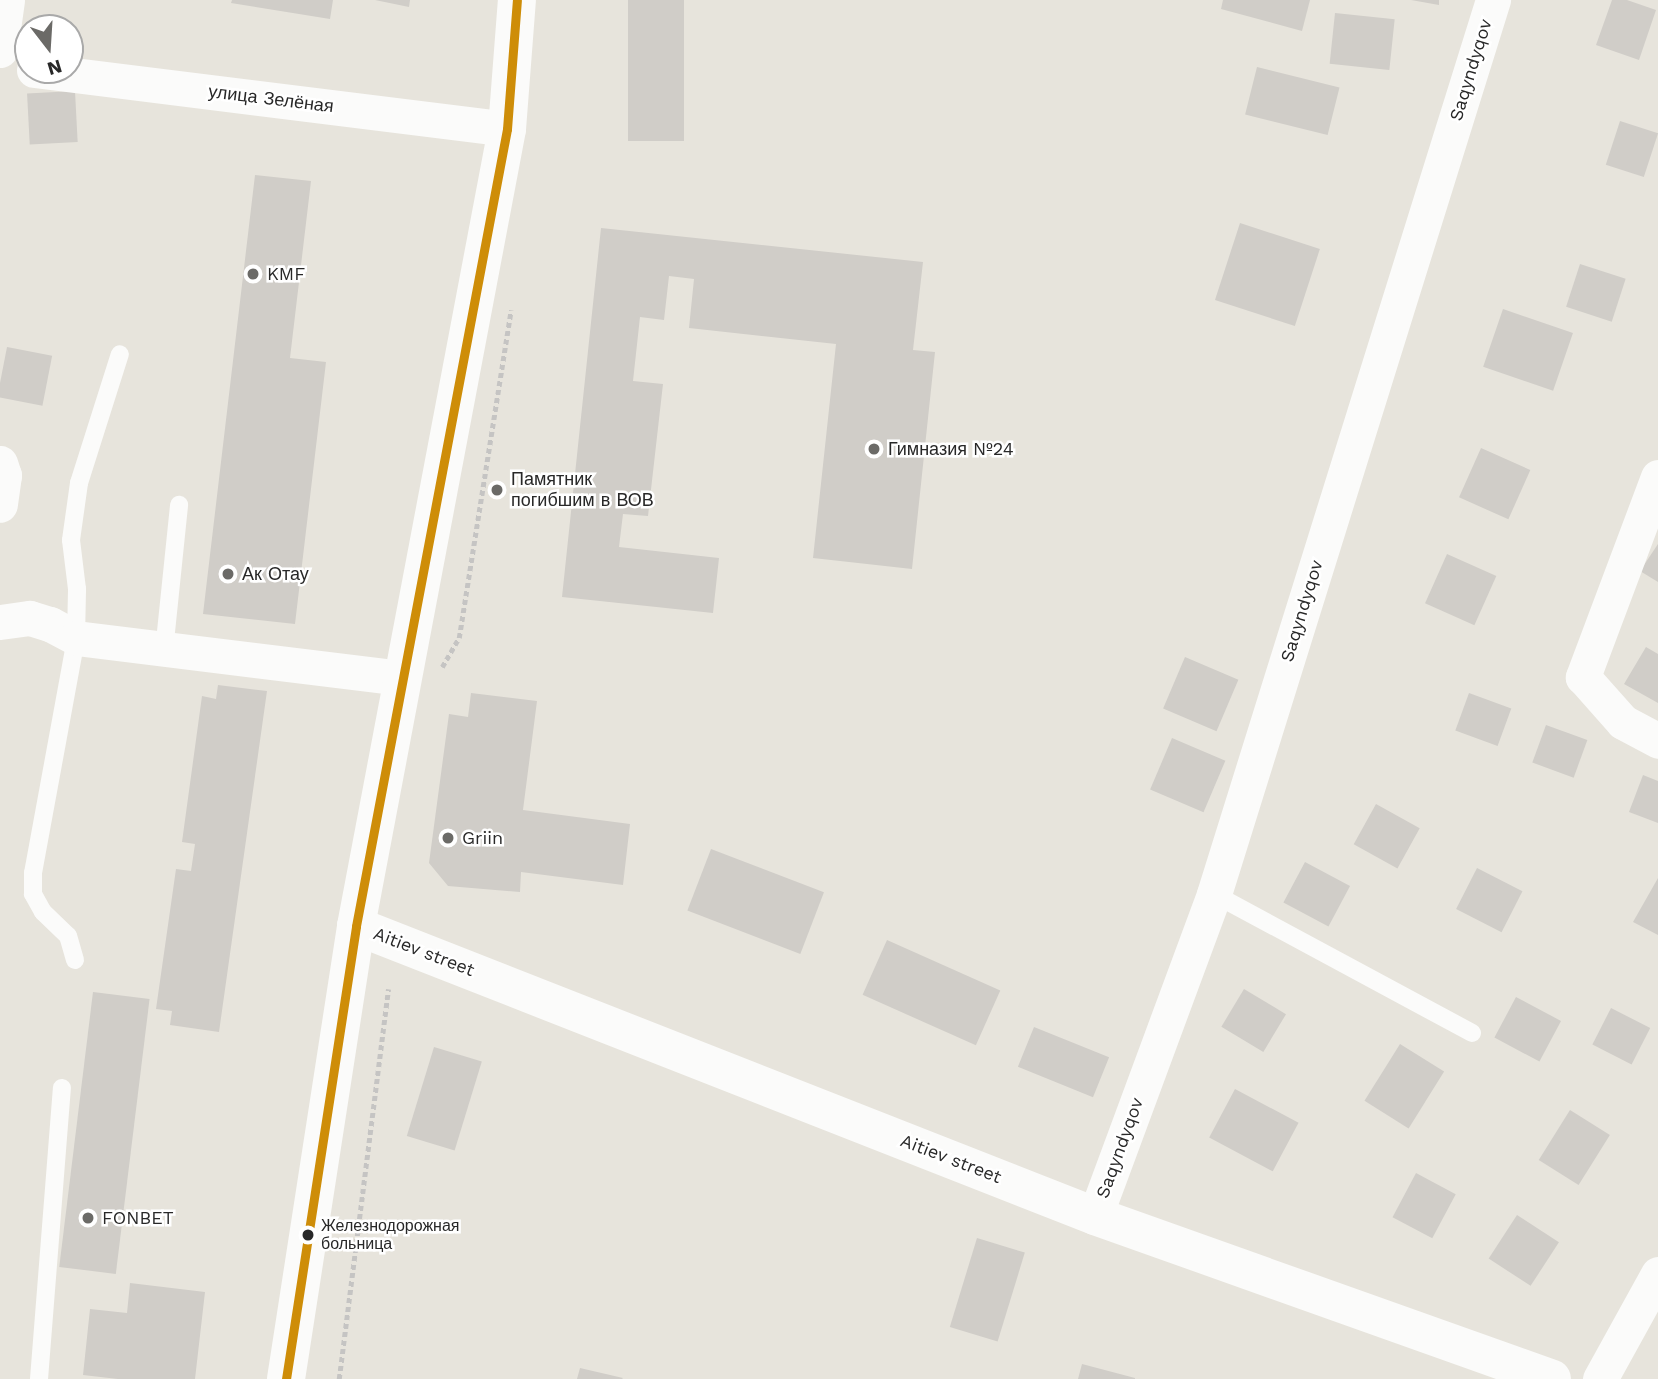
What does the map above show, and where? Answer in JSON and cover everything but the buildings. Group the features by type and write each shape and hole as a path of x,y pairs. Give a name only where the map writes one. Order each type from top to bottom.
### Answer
{"main road":[{"path":"286,1379 356,926 508,129 517,0"},
{"name":"Aitiev street","path":"356,926 1482,1367 1552,1379"}],"street":[{"path":"0,50 7,0"},
{"name":"Saqyndyqov","path":"1095,1216 1214,894 1493,0"},
{"name":"улица Зелёная","path":"84,76 508,129"},
{"path":"0,463 4,475 0,505"},
{"path":"1658,477 1583,677 1623,722 1658,741"},
{"path":"0,622 30,618 50,624 76,638 164,651 403,678"},
{"path":"1600,1379 1658,1274"}],"lane":[{"path":"75,960 68,936 43,912 33,894 33,873 76,638 77,589 71,540 79,483 120,354"},
{"path":"164,651 179,505"},
{"path":"1214,894 1472,1033"},
{"path":"39,1379 62,1088"}],"path":[{"path":"339,1379 388,989"}],"transit line":[{"path":"286,1379 356,926 507,129 517,0"}],"place":[{"name":"KMF","path":"253,274"},
{"name":"Гимназия №24","path":"874,449"},
{"name":"Памятник погибшим в ВОВ","path":"497,490"},
{"name":"Ак Отау","path":"228,574"},
{"name":"Griin","path":"448,838"},
{"name":"FONBET","path":"88,1218"},
{"name":"Железнодорожная больница","path":"308,1235"}]}
